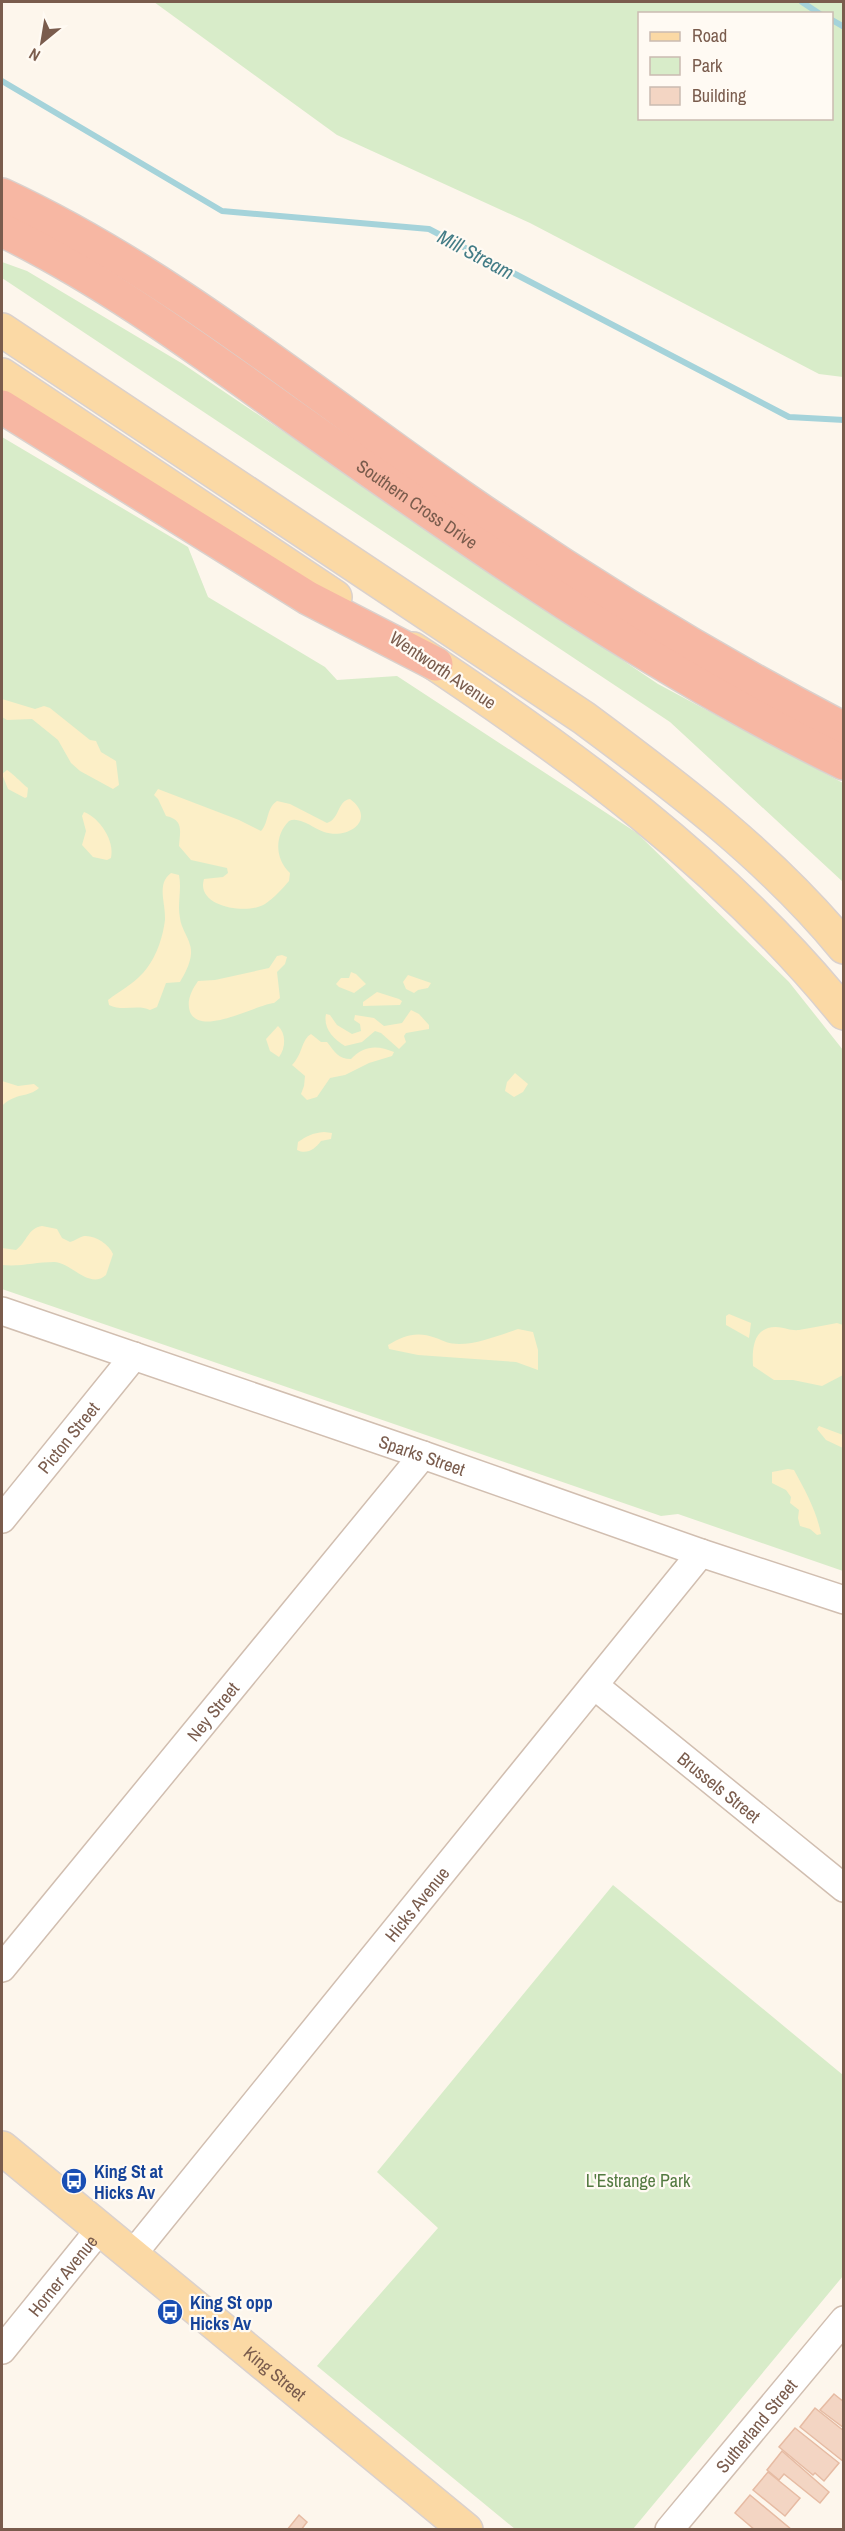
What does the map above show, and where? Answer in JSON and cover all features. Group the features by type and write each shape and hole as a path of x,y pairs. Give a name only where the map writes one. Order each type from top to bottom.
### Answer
{"highway":[{"name":"Southern Cross Drive","path":"2,195 52,219 148,277 467,501 623,604 769,690 843,729"},
{"name":"Southern Cross Drive","path":"2,230 43,250 142,309 465,538 572,609 682,677 843,763"},
{"path":"2,407 308,598 436,664"}],"main road":[{"path":"2,330 584,718 677,787 760,857 843,947"},
{"name":"Wentworth Avenue","path":"2,375 436,664 567,757 665,833 716,878 767,927 843,1013"},
{"name":"King Street","path":"2,2148 466,2529"}],"street":[{"name":"Sparks Street","path":"2,1311 843,1600"},
{"name":"Picton Street","path":"2,1519 134,1356"},
{"name":"Ney Street","path":"2,1968 423,1455"},
{"name":"Hicks Avenue","path":"132,2255 701,1553"},
{"name":"Brussels Street","path":"595,1686 843,1888"},
{"name":"Horner Avenue","path":"2,2350 100,2229"},
{"name":"Sutherland Street","path":"669,2529 843,2320"}],"green space":[{"path":"154,2 843,2 843,377 819,374 530,223 337,135"},
{"path":"2,262 27,271 183,364 658,684 843,783 843,882 670,722 2,278"},
{"path":"2,437 188,547 208,597 325,667 337,680 397,676 637,833 789,982 843,1050 843,1571 678,1514 661,1516 2,1289"},
{"name":"L'Estrange Park","path":"613,1885 843,2075 843,2276 633,2529 515,2529 317,2366 438,2228 377,2172"}],"sand":[{"path":"2,699 35,709 44,706 50,708 90,740 96,741 101,752 116,761 119,785 113,789 80,771 71,763 58,740 32,719 7,720 2,717"},
{"path":"7,770 28,788 27,797 8,789 2,774"},
{"path":"158,789 239,820 261,831 273,804 277,801 290,804 327,823 334,818 346,800 350,799 358,806 361,814 356,826 342,833 333,834 302,821 289,821 281,833 278,847 281,861 290,873 289,881 265,904 247,909 236,908 215,902 207,896 203,889 204,879 223,877 228,873 227,868 191,860 179,846 180,827 178,823 166,816 154,795"},
{"path":"84,812 96,819 105,831 111,844 111,858 107,860 93,857 82,845 86,831 82,816"},
{"path":"171,873 179,875 180,918 191,950 187,969 180,982 166,983 157,1007 150,1010 109,1005 108,1000 143,973 157,951 165,920 163,888 166,877"},
{"path":"277,956 287,957 285,964 277,972 280,998 274,1003 216,1021 196,1019 190,1012 189,999 198,981 215,980 269,968"},
{"path":"351,972 366,984 354,993 336,984 341,978 349,978"},
{"path":"408,975 431,983 428,988 414,993 406,989 403,982"},
{"path":"377,992 402,1001 400,1005 363,1006 363,1002"},
{"path":"411,1010 419,1014 429,1025 429,1029 406,1033 404,1036 406,1042 399,1049 381,1033 375,1031 362,1042 345,1046 333,1036 325,1019 326,1014 330,1015 337,1025 352,1034 361,1031 360,1024 354,1020 355,1015 374,1018 384,1026 402,1023"},
{"path":"278,1026 283,1033 284,1041 279,1057 270,1051 266,1039"},
{"path":"311,1034 321,1042 327,1042 337,1054 347,1059 371,1048 382,1048 394,1052 392,1056 369,1063 345,1075 330,1078 317,1097 307,1100 301,1094 305,1076 292,1065 305,1040"},
{"path":"515,1073 528,1084 523,1092 514,1097 505,1091 507,1082"},
{"path":"2,1081 18,1086 34,1084 39,1088 12,1099 2,1106"},
{"path":"332,1133 331,1139 321,1141 313,1149 307,1151 297,1150 298,1142 310,1135"},
{"path":"42,1226 57,1229 62,1238 70,1242 88,1236 105,1244 113,1254 106,1275 100,1279 93,1279 54,1262 2,1265 2,1248 16,1250 34,1229"},
{"path":"729,1314 751,1323 749,1338 726,1325 726,1316"},
{"path":"837,1323 843,1325 843,1375 822,1386 793,1380 774,1380 753,1366 756,1340 758,1335 768,1328 799,1330"},
{"path":"518,1329 533,1332 538,1350 538,1370 516,1362 418,1355 389,1349 388,1345 417,1335 466,1344"},
{"path":"819,1426 843,1435 843,1448 826,1440 817,1429"},
{"path":"794,1470 806,1493 821,1534 817,1535 810,1529 800,1526 799,1510 790,1503 791,1497 786,1490 772,1483 772,1472"}],"building":[{"path":"834,2394 844,2402 844,2428 820,2410"},
{"path":"815,2408 844,2431 844,2462 800,2427"},
{"path":"795,2428 839,2463 824,2481 815,2473 813,2475 779,2447"},
{"path":"782,2451 829,2492 820,2503 784,2474 779,2480 767,2470"},
{"path":"768,2472 800,2498 785,2516 753,2490"},
{"path":"750,2495 792,2530 755,2530 735,2513"},
{"path":"299,2515 307,2522 301,2530 287,2530"}],"waterway":[{"path":"802,2 817,12"},
{"path":"833,21 844,27"},
{"name":"Mill Stream","path":"2,81 222,211 429,229 789,417 844,420"}],"place":[{"name":"King St at Hicks Av","path":"74,2181"},
{"name":"King St opp Hicks Av","path":"170,2312"}]}
